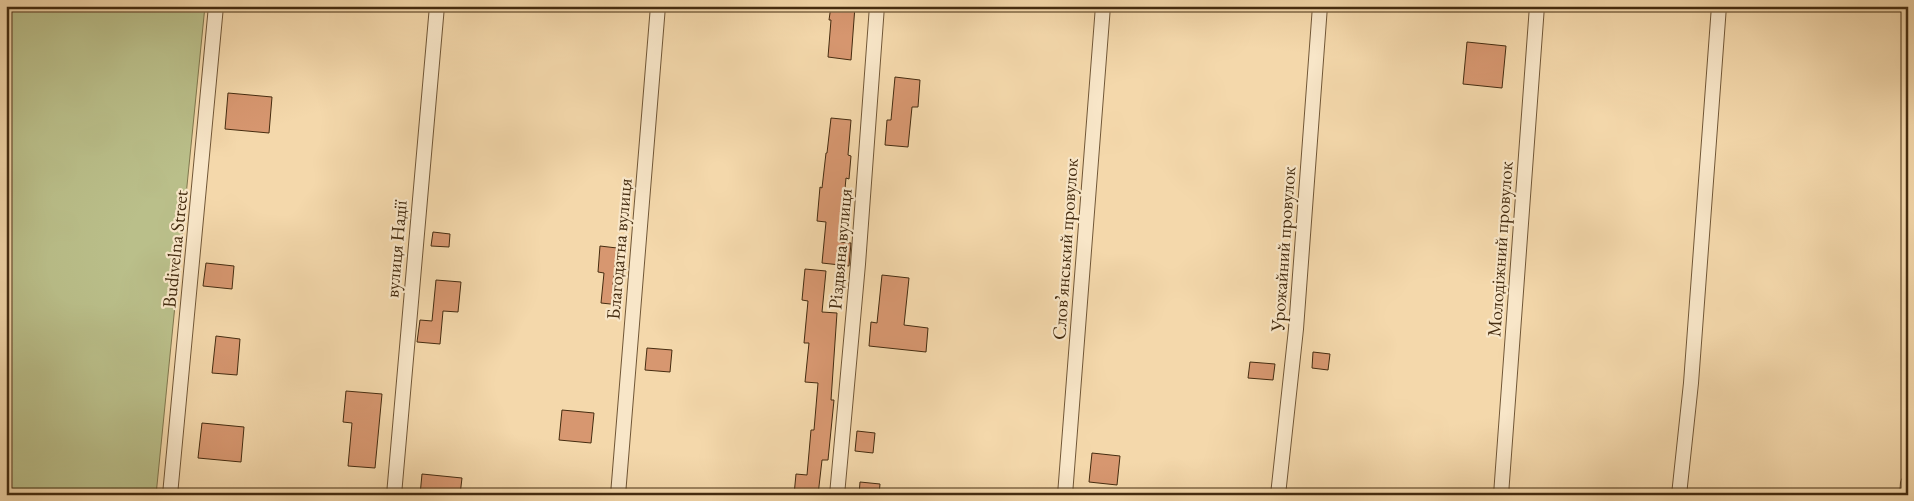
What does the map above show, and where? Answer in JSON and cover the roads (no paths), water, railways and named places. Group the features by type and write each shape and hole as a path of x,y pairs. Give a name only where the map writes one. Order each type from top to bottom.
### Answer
{"street":[{"name":"Budivelna Street","path":"170,495 216,6"},
{"name":"вулиця Надії","path":"394,495 437,6"},
{"name":"Благодатна вулиця","path":"618,495 658,6"},
{"name":"Різдвяна вулиця","path":"837,495 858,264 877,6"},
{"name":"Словʼянський провулок","path":"1066,495 1103,6"},
{"name":"Урожайний провулок","path":"1278,495 1296,329 1320,6"},
{"name":"Молодіжний провулок","path":"1501,495 1537,6"},
{"path":"1679,495 1691,383 1719,6"},
{"path":"1907,495 1908,483"}]}
